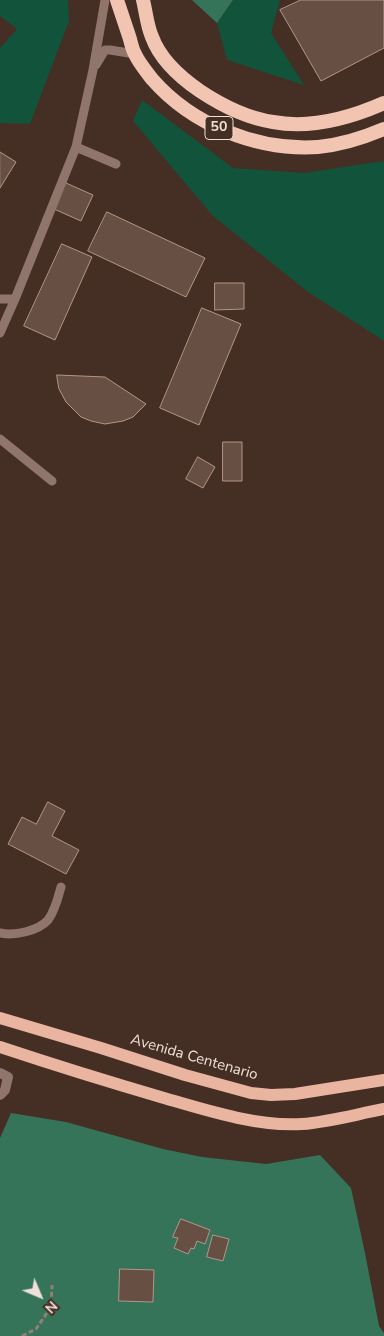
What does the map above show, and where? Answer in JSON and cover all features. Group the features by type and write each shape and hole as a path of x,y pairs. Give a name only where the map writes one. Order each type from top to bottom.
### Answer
{"highway":[{"name":"50","path":"117,0 134,54 160,88 177,103 197,116 241,137 284,146 318,146 345,142 384,129"},
{"name":"50","path":"143,0 152,37 166,60 189,84 228,108 273,122 299,124 343,118 384,103"}],"main road":[{"name":"Avenida Centenario","path":"0,1018 185,1075 251,1093 271,1095 295,1094 384,1080"},
{"path":"0,1047 93,1077 237,1118 271,1123 301,1124 384,1109"}],"street":[{"path":"0,1073 8,1078 5,1090 0,1095"}],"lane":[{"path":"0,333 76,147 93,70 105,0"},
{"path":"93,70 105,50 134,54"},
{"path":"76,147 116,164"},
{"path":"0,299 15,299"},
{"path":"0,439 52,480"},
{"path":"0,933 29,932 47,921 55,908 61,887"}],"path":[{"path":"22,1336 36,1329 51,1307 52,1285"}],"green space":[{"path":"0,0 68,0 69,21 30,124 0,123 0,48 17,29 0,16"},
{"path":"192,0 233,0 217,23"},
{"path":"233,0 280,0 271,33 304,85 227,60 217,23"},
{"path":"142,100 233,168 304,173 384,161 384,341 308,292 213,216 133,121"},
{"path":"11,1113 66,1122 163,1149 202,1157 266,1164 320,1155 351,1188 379,1326 384,1336 0,1336 0,1138"}],"building":[{"path":"301,0 384,0 384,48 321,81 280,10"},
{"path":"0,152 16,162 0,188"},
{"path":"66,183 93,195 81,221 54,209"},
{"path":"107,212 205,258 186,297 88,251"},
{"path":"62,244 92,257 55,340 24,326"},
{"path":"215,283 244,283 244,309 215,310"},
{"path":"202,308 241,324 199,425 160,408"},
{"path":"57,375 105,377 146,404 133,417 123,421 105,424 91,421 81,417 66,402 59,389"},
{"path":"223,442 242,442 242,481 223,481"},
{"path":"198,457 215,467 203,488 186,479"},
{"path":"48,802 65,811 52,836 79,850 66,874 8,844 22,817 36,824"},
{"path":"181,1219 210,1230 205,1244 197,1241 194,1249 191,1248 188,1254 174,1248 178,1238 173,1237"},
{"path":"213,1235 229,1239 223,1261 207,1257"},
{"path":"120,1269 154,1270 153,1302 119,1301"}]}
